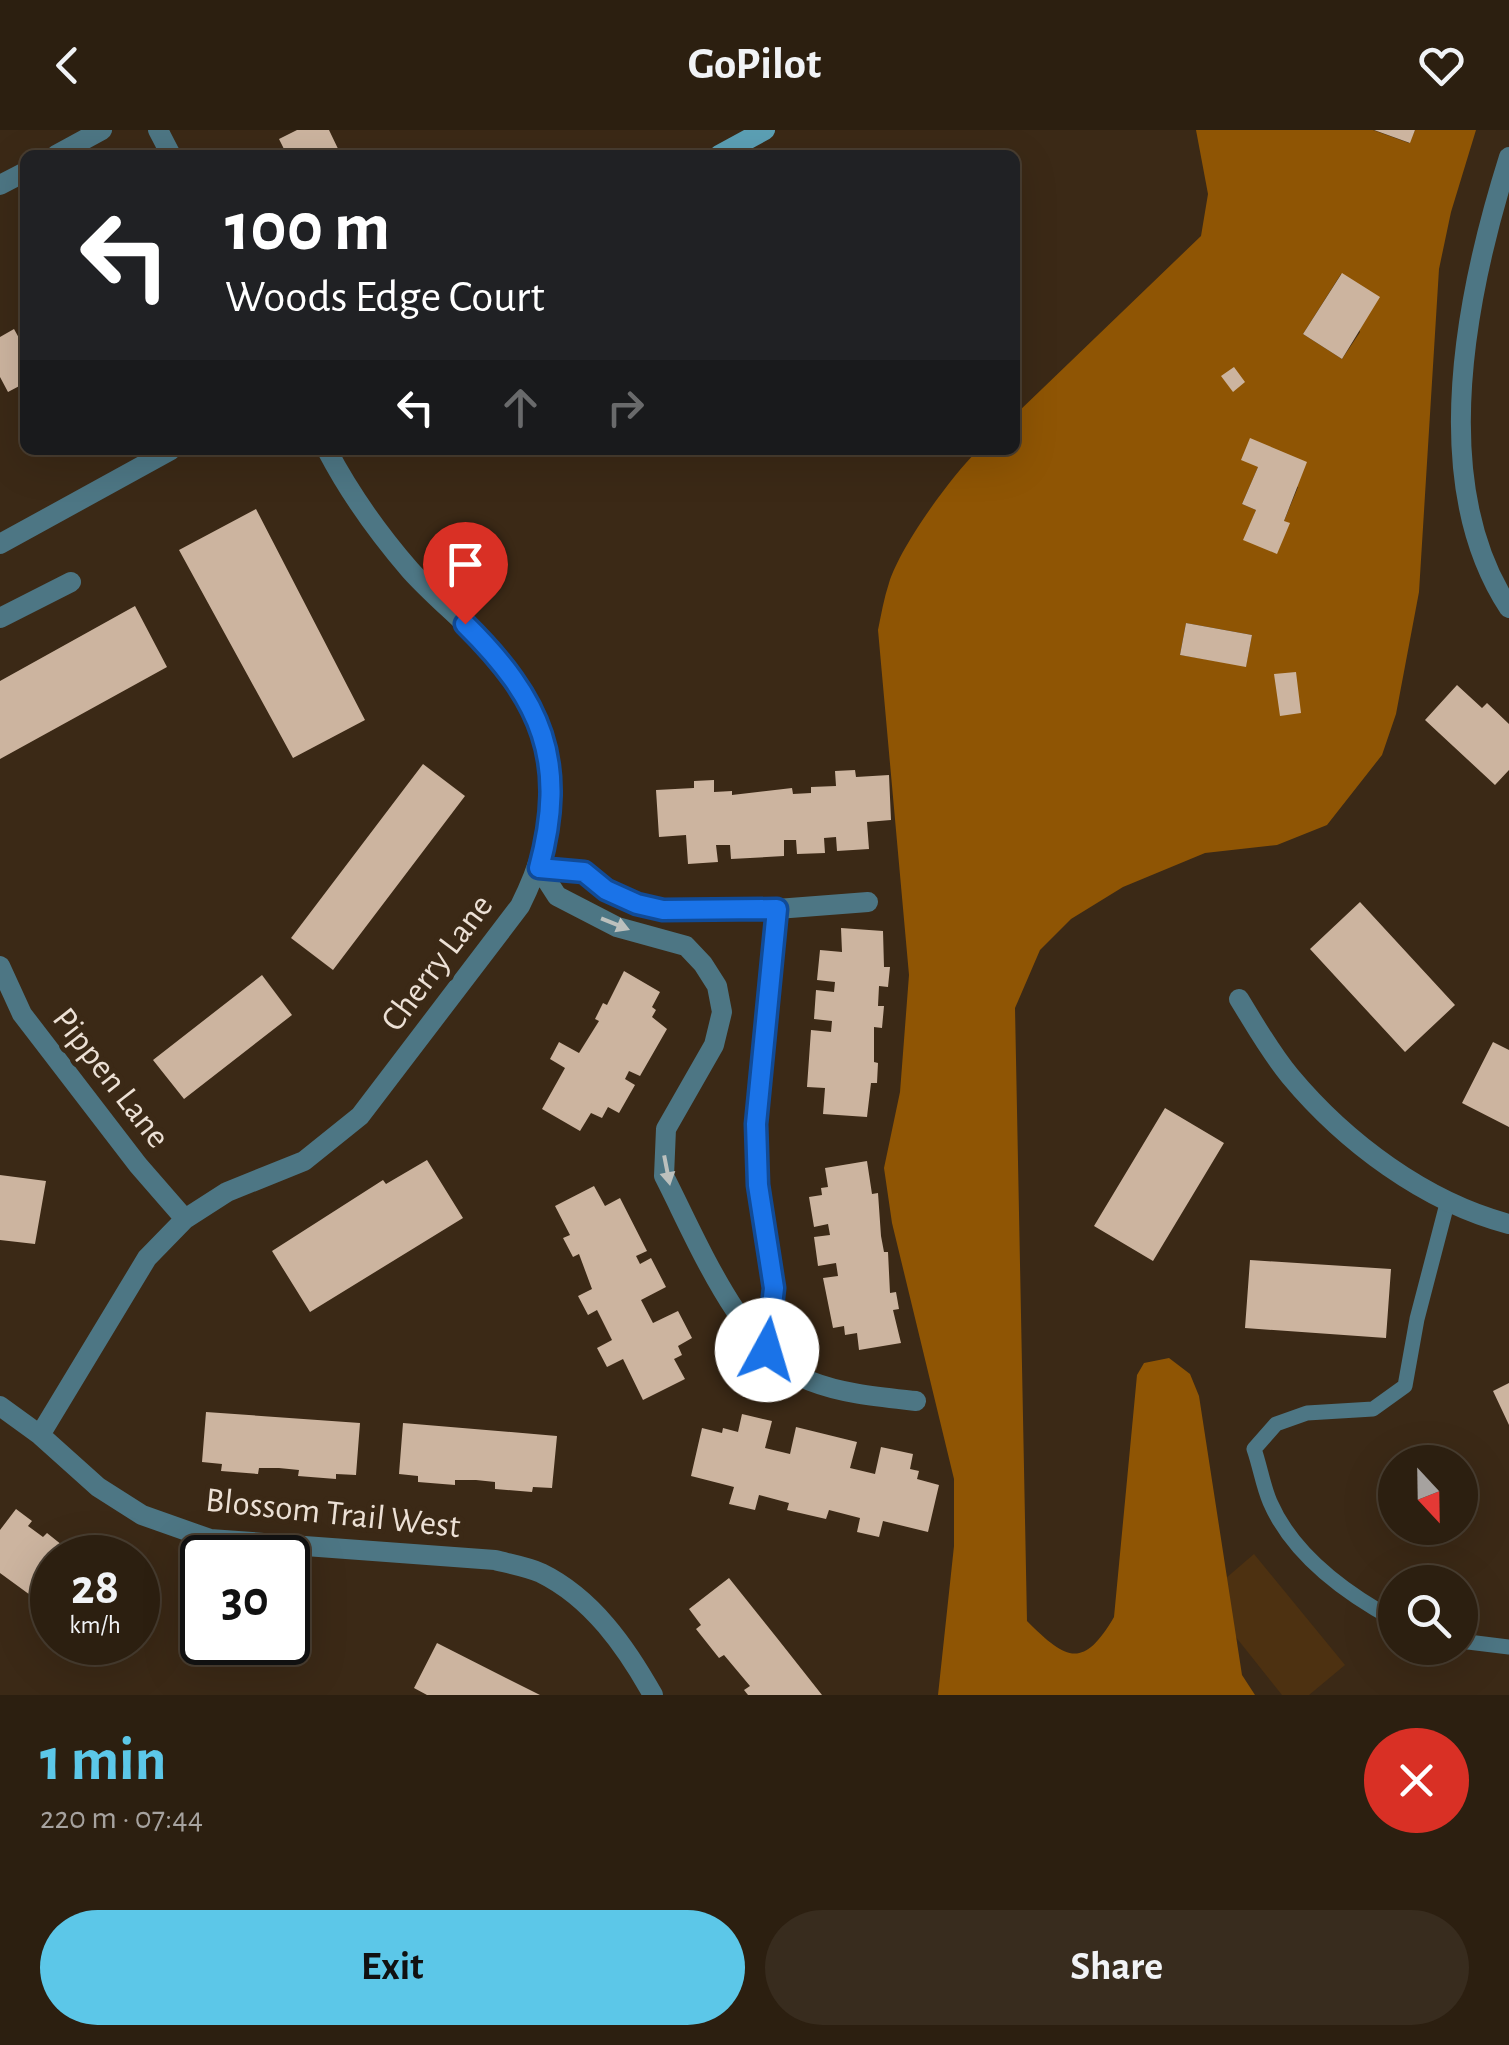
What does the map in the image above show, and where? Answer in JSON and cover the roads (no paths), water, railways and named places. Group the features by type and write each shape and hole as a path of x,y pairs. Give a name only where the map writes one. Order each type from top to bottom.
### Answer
{"street":[{"path":"65,150 102,130"},
{"path":"728,150 765,130"},
{"path":"1509,157 1480,259 1463,398 1463,454 1471,518 1485,561 1509,608"},
{"path":"0,544 163,455"},
{"name":"Cherry Lane","path":"40,1435 148,1258 185,1219 227,1192 304,1161 360,1116 520,906 539,868 549,832 547,744 519,683 410,570 342,480 330,455"},
{"path":"0,618 72,582"},
{"path":"539,868 584,872 606,890 663,910 777,909 868,902"},
{"path":"539,868 557,896 618,928 686,946 717,986 722,1012 714,1044 666,1129 664,1176 730,1306 767,1350 806,1380 867,1396 916,1401"},
{"path":"767,1350 774,1288 758,1185 756,1124 777,909"},
{"name":"Pippen Lane","path":"0,966 22,1014 185,1219"},
{"path":"1239,999 1291,1077 1332,1120 1386,1164 1448,1200 1509,1224"},
{"name":"Blossom Trail West","path":"0,1406 40,1435 98,1487 142,1515 210,1539 495,1560 541,1573 590,1607 632,1658 653,1695"}],"lane":[{"path":"1378,1611 1355,1598 1304,1552 1271,1504 1254,1449 1276,1424 1307,1413 1372,1409 1405,1386 1417,1318 1448,1200"},
{"path":"1478,1644 1509,1648"}]}
